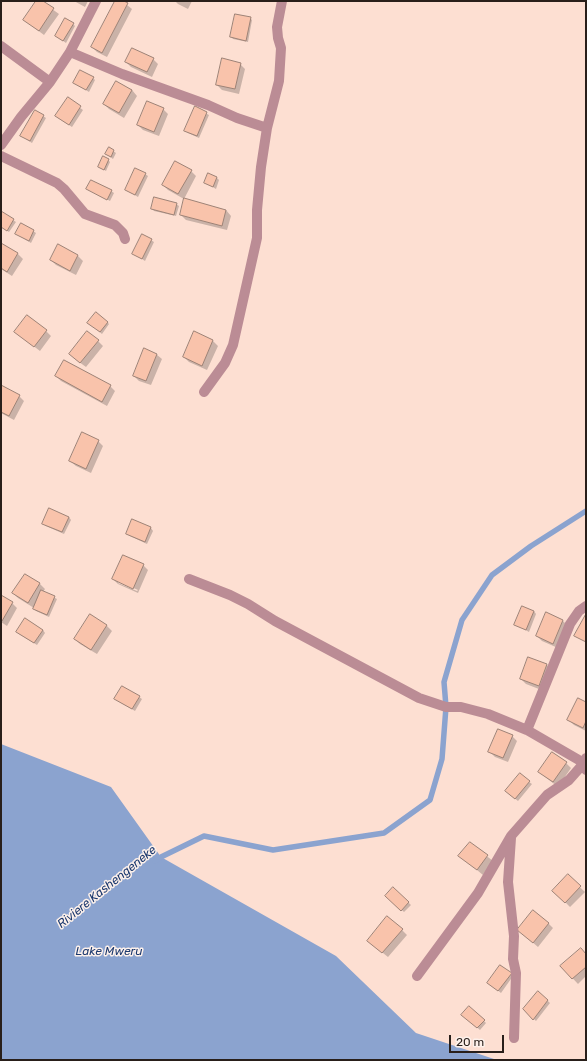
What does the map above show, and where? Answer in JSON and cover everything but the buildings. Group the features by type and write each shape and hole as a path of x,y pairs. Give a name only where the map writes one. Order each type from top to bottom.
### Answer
{"street":[{"path":"1,145 21,117 50,82 70,52 96,1"},
{"path":"204,392 225,363 233,345 257,238 257,210 267,128 279,81 281,48 277,27 282,1"},
{"path":"1,46 50,82"},
{"path":"70,52 122,74 267,128"},
{"path":"1,156 57,183 85,214 115,225 123,233 125,239"},
{"path":"189,579 230,595 248,604 275,621 419,698 446,707 461,707 488,714 528,730 585,764 569,780 547,795 511,836 478,893 417,976"},
{"path":"528,730 570,624 579,611 586,606"},
{"path":"511,836 508,882 514,936 514,959 516,973 514,1038"}],"water":[{"name":"Lake Mweru","path":"1,744 111,787 161,857 336,956 416,1033 497,1060 1,1060"}],"waterway":[{"name":"Riviere Kashengeneke","path":"155,861 204,836 273,850 384,833 430,800 442,759 446,707 444,682 462,620 492,575 531,546 586,511"}]}
